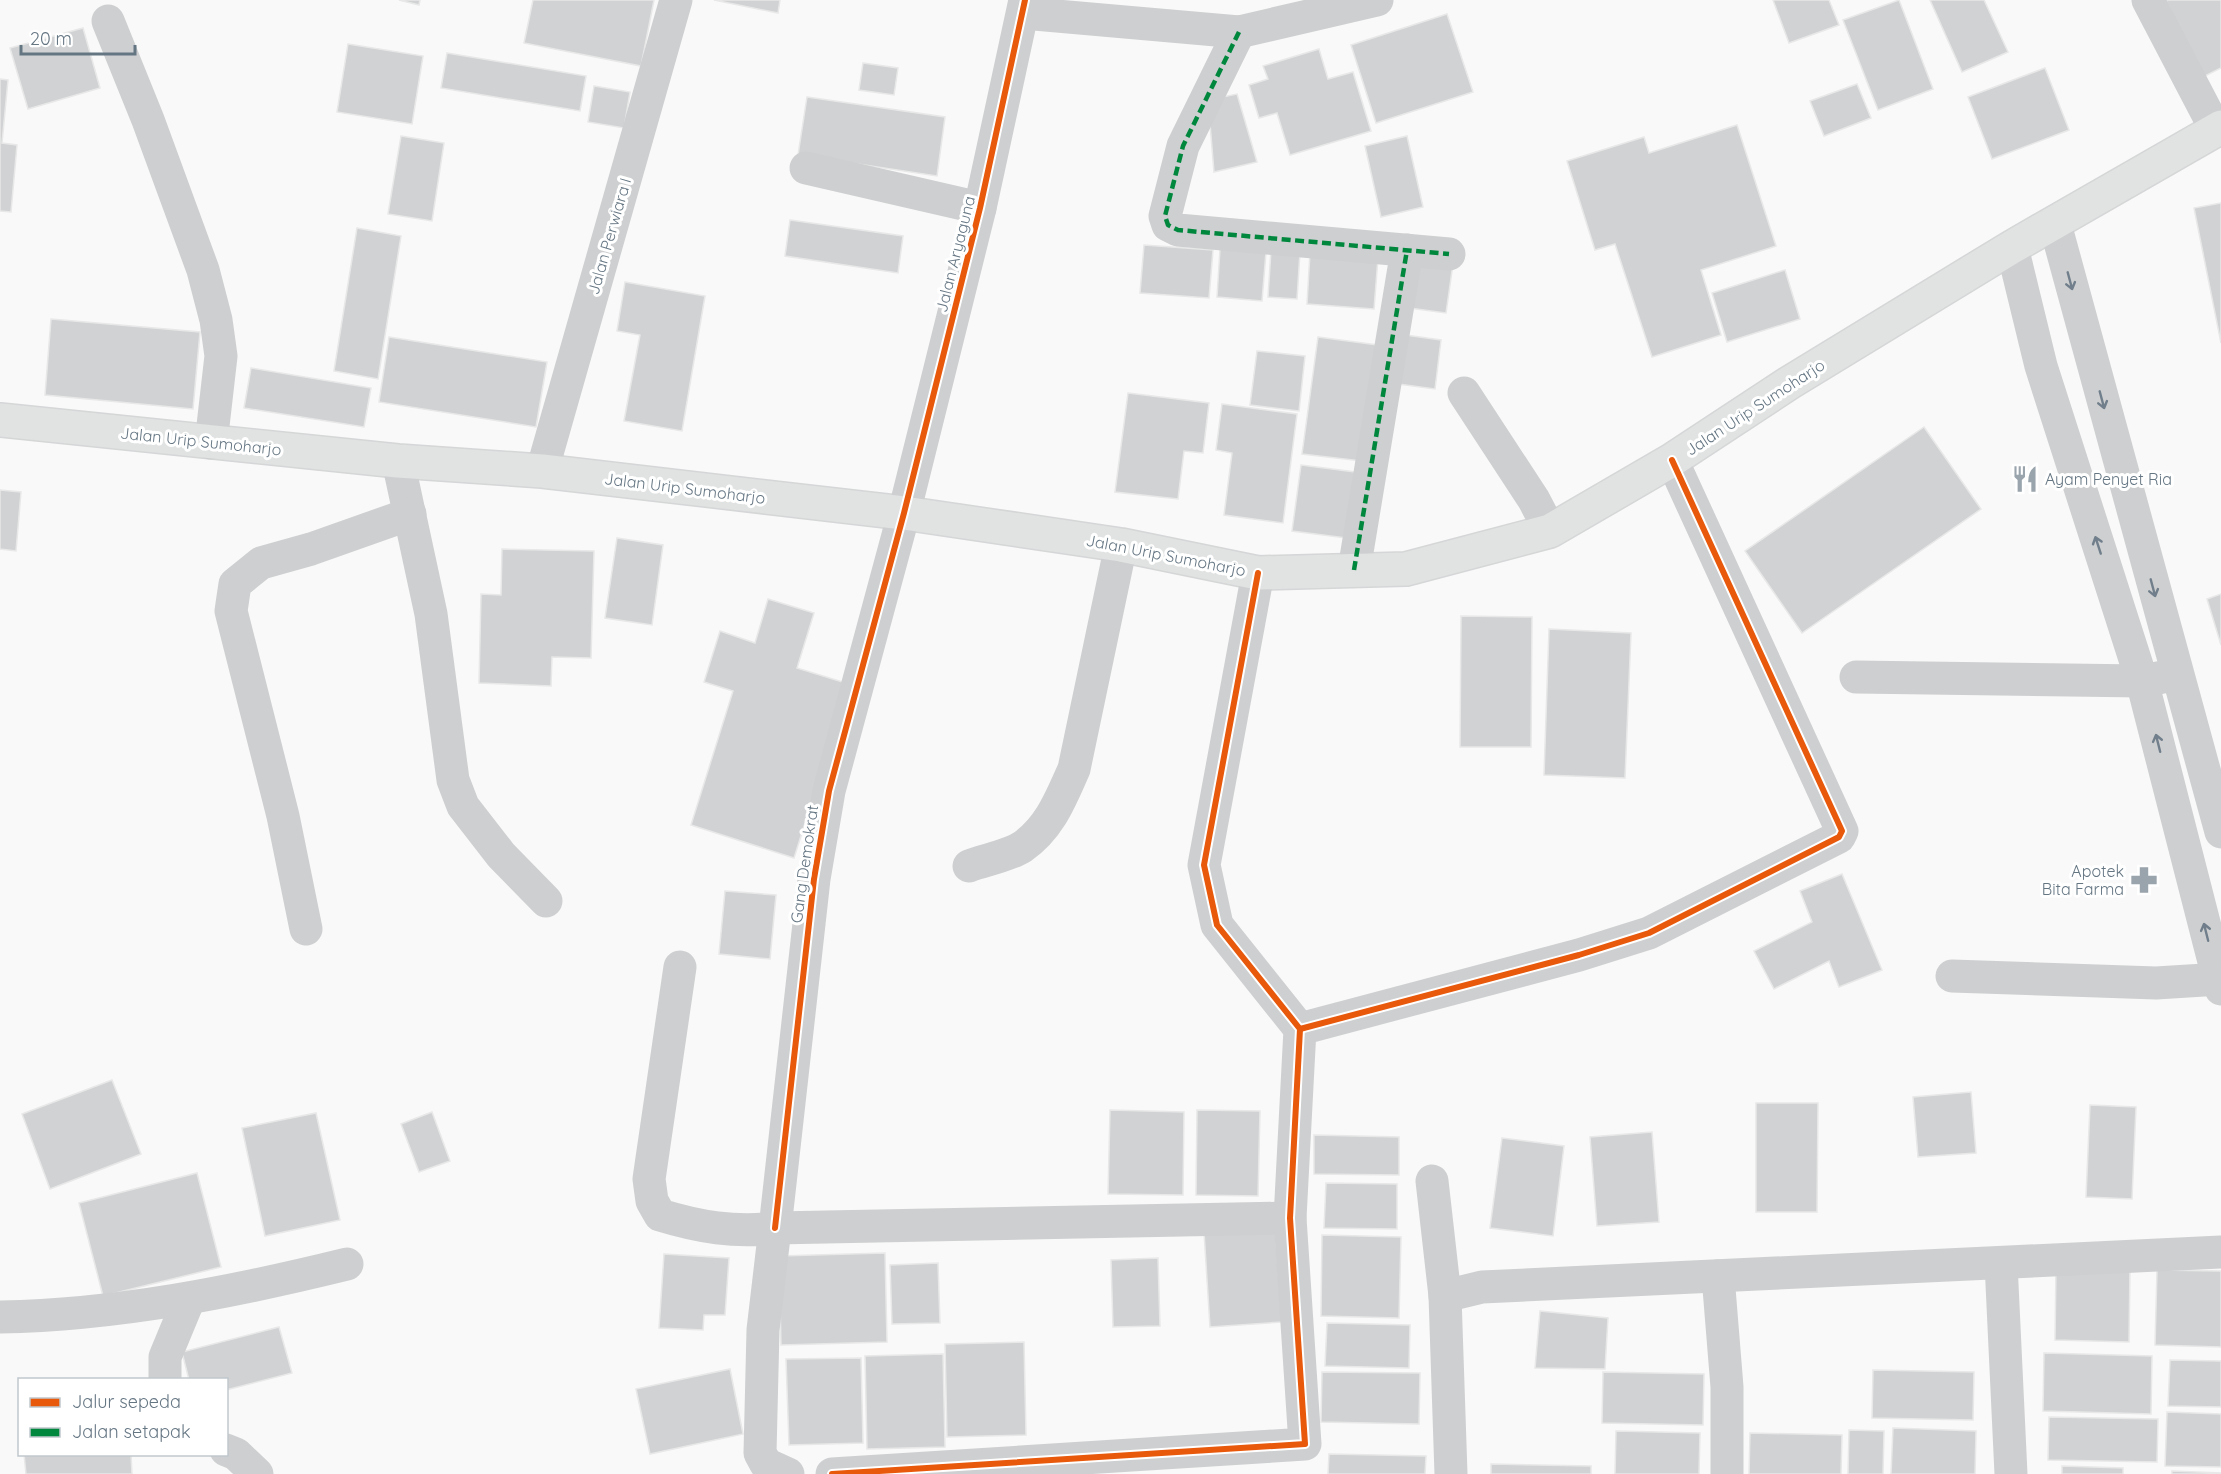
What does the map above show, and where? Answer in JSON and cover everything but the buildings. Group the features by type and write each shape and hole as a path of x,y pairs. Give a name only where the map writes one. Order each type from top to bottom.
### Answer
{"main road":[{"name":"Jalan Urip Sumoharjo","path":"0,420 398,461 542,471 904,513 1121,545 1258,573 1406,569 1550,531 1672,460 1789,383 2012,247 2218,128"}],"street":[{"name":"Jalan Perwiara I","path":"542,471 676,0"},
{"path":"1024,6 1239,32 1377,0"},
{"path":"2148,0 2218,128"},
{"name":"Jalan Aryaguna","path":"904,513 980,208 1024,6"},
{"path":"108,21 148,120 199,259 216,320 221,356 212,443"},
{"path":"1239,32 1183,146 1165,216 1168,225 1178,230 1449,254"},
{"path":"806,168 980,208"},
{"path":"2055,224 2221,832"},
{"path":"1952,976 2220,982 2142,681 2041,366 2012,247"},
{"path":"1354,570 1407,250"},
{"path":"1464,393 1534,500 1550,531"},
{"path":"1300,1029 1579,955 1649,933 1839,837 1842,831 1672,460"},
{"path":"398,461 431,614 453,780 463,806 501,855 546,901"},
{"name":"Gang Demokrat","path":"788,1474 766,1464 760,1453 763,1330 814,879 829,791 904,513"},
{"path":"306,929 283,816 231,611 235,584 261,563 311,549 410,514"},
{"path":"969,866 1021,848 1047,825 1063,795 1074,769 1121,545"},
{"path":"832,1474 1305,1444 1290,1218 1300,1029 1217,925 1204,865 1258,573"},
{"path":"1856,677 2142,681 2177,675"},
{"path":"680,967 649,1179 652,1201 660,1215 684,1222 744,1232 776,1227 1290,1218"},
{"path":"1432,1181 1445,1296 1451,1474"},
{"path":"1445,1296 1482,1287 2221,1252"},
{"path":"2001,1263 2011,1474"},
{"path":"0,1317 55,1316 189,1299 275,1282 347,1264"},
{"path":"1718,1276 1727,1387 1727,1474"},
{"path":"165,1378 165,1358 189,1299"},
{"path":"228,1451 236,1454 257,1474"}],"marked path":[{"path":"1239,32 1183,146 1165,216 1168,225 1178,230 1449,254"},
{"path":"1354,570 1407,250"}],"cycle path":[{"path":"775,1228 814,879 829,791 904,513 980,208 1025,0"},
{"path":"1300,1029 1579,955 1649,933 1839,837 1842,831 1672,460"},
{"path":"832,1474 1305,1444 1290,1218 1300,1029 1217,925 1204,865 1258,573"}],"place":[{"name":"Ayam Penyet Ria","path":"2025,479"},
{"name":"Apotek Bita Farma","path":"2144,880"}]}
